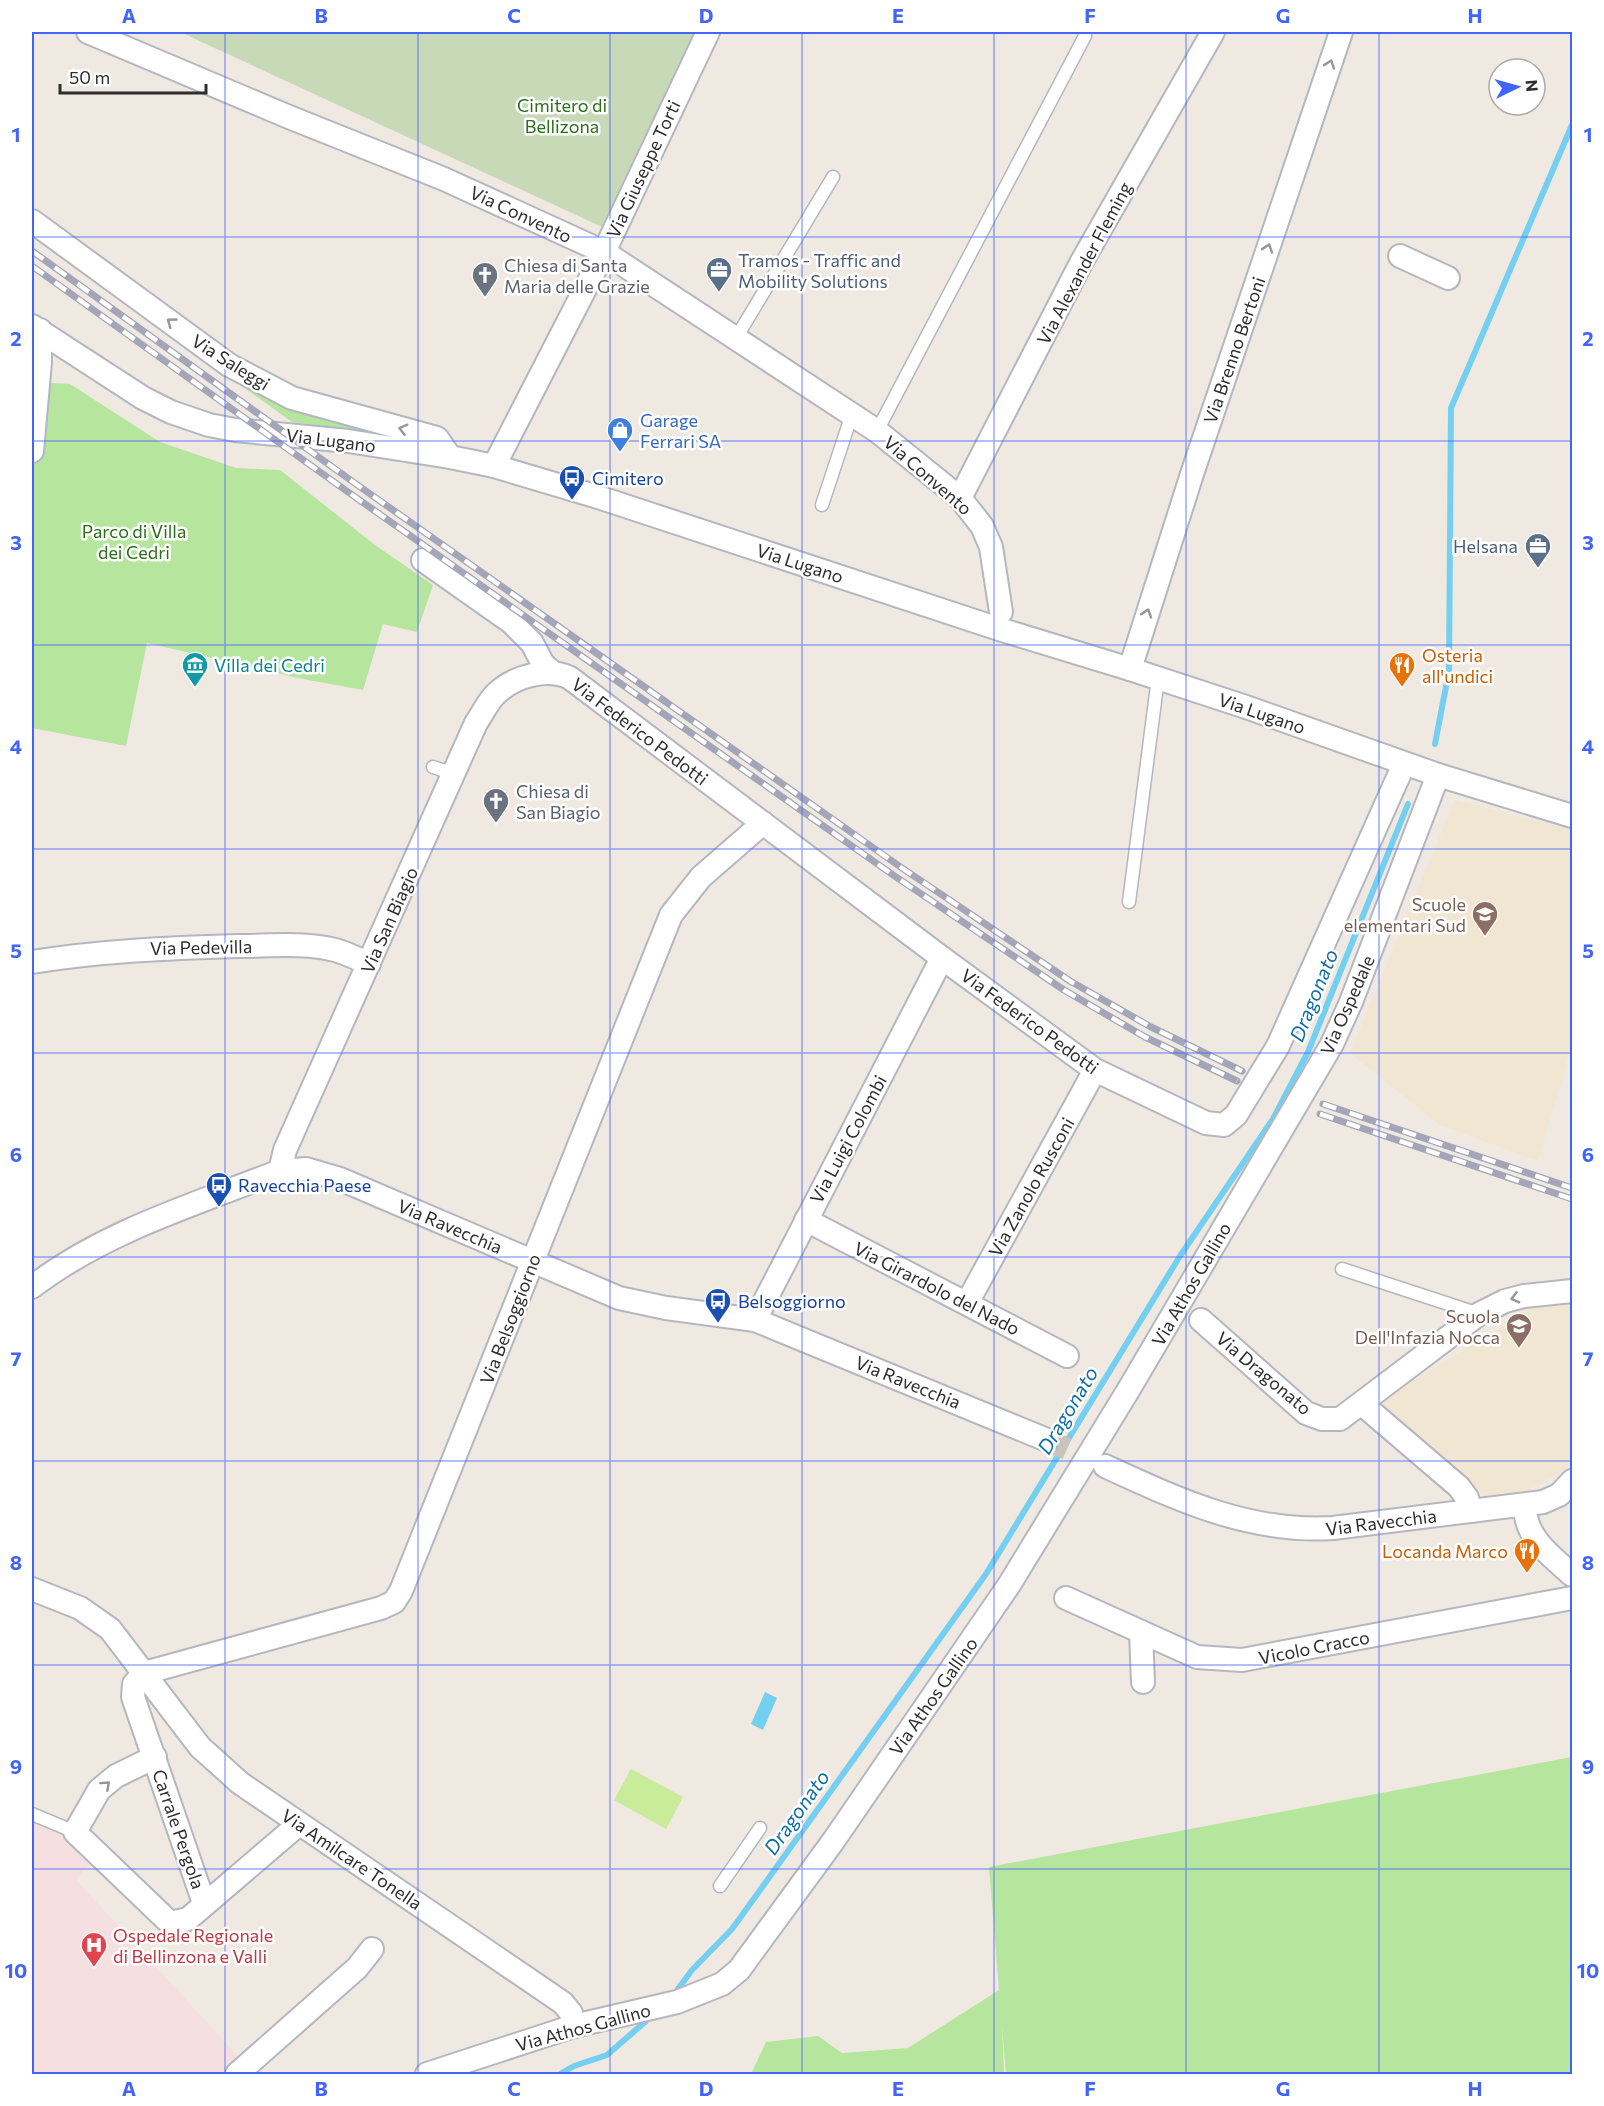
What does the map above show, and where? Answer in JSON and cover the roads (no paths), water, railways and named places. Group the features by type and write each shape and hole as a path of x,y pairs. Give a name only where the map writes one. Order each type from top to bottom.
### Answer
{"street":[{"name":"Via Convento","path":"88,32 138,41 289,117 444,179 604,252 877,431 960,498 982,526 991,547 1002,612"},
{"name":"Via Giuseppe Torti","path":"494,466 604,252 708,32"},
{"name":"Via Alexander Fleming","path":"960,498 1081,263 1213,32"},
{"name":"Via Brenno Bertoni","path":"1130,669 1192,474 1341,32"},
{"name":"Via Saleggi","path":"32,221 229,364 292,398 437,438 450,457"},
{"path":"1400,256 1448,278"},
{"name":"Via Lugano","path":"36,328 143,398 171,412 209,425 235,430 348,441 494,466 631,507 999,629 1158,678 1404,764 1572,816"},
{"path":"32,451 40,362 36,328"},
{"name":"Via Federico Pedotti","path":"423,560 511,622 532,643 543,664 553,673"},
{"name":"Via Federico Pedotti","path":"515,681 553,673 563,674 570,678 1095,1070 1206,1123 1224,1125 1236,1115 1278,1046 1404,764"},
{"name":"Via San Biagio","path":"280,1171 285,1150 369,964 443,770 497,692 515,681"},
{"name":"Via Ospedale","path":"1282,1128 1332,1044 1351,1002 1438,775"},
{"name":"Via Belsoggiorno","path":"144,1674 381,1608 394,1602 401,1591 671,915 701,877 763,823"},
{"name":"Via Pedevilla","path":"32,962 75,955 151,948 305,946 336,950 369,964"},
{"name":"Via Luigi Colombi","path":"755,1320 942,958"},
{"name":"Via Zanolo Rusconi","path":"967,1303 1095,1070"},
{"name":"Via Athos Gallino","path":"427,2074 574,2026 676,2002 722,1984 739,1970 834,1840 1009,1585 1129,1389 1282,1128"},
{"name":"Via Ravecchia","path":"32,1287 51,1272 117,1235 280,1171 306,1169 340,1179 619,1298 666,1308 755,1320 1047,1440"},
{"name":"Via Girardolo del Nado","path":"806,1220 1067,1356"},
{"name":"Via Dragonato","path":"1201,1320 1306,1413 1322,1419 1340,1419 1479,1314 1505,1301 1524,1296 1572,1291"},
{"path":"1362,1404 1459,1487 1467,1498 1470,1511"},
{"name":"Via Ravecchia","path":"1105,1466 1172,1497 1221,1513 1271,1526 1304,1530 1543,1502 1559,1495 1572,1481"},
{"path":"1524,1505 1528,1524 1533,1534 1572,1575"},
{"name":"Via Amilcare Tonella","path":"32,1589 80,1608 110,1629 200,1747 240,1783 563,2003 571,2013 574,2026"},
{"name":"Vicolo Cracco","path":"1066,1598 1197,1657 1242,1660 1572,1598"},
{"path":"1141,1632 1143,1682"},
{"name":"Carrale Pergola","path":"144,1674 134,1684 133,1697 155,1756 204,1903 188,1919 170,1923 75,1832 99,1790 116,1776 155,1756"},
{"path":"204,1903 299,1824"},
{"path":"237,2074 357,1968 372,1949"}],"lane":[{"path":"877,431 1085,36"},
{"path":"736,338 833,177"},
{"path":"822,505 852,414"},
{"path":"1129,902 1158,678"},
{"path":"1342,1269 1479,1314"},
{"path":"32,1814 75,1832"},
{"path":"720,1886 760,1828"}],"water":[{"path":"765,1692 777,1698 763,1730 751,1724"}],"waterway":[{"path":"1435,744 1449,671 1451,408 1572,125"},
{"name":"Dragonato","path":"678,1989 692,1970 732,1929 986,1574 1180,1256 1273,1119 1308,1052 1408,804"},
{"name":"Dragonato","path":"560,2074 574,2066 607,2055 646,2021"}],"tunnel":[{"path":"1047,1440 1103,1465"}],"railway":[{"path":"32,251 356,484 902,868 1070,981 1151,1027 1242,1071"},
{"path":"32,266 348,492 896,877 1064,990 1145,1037 1237,1081"},
{"path":"1323,1104 1572,1188"},
{"path":"1320,1114 1572,1199"}],"place":[{"name":"Tramos - Traffic and Mobility Solutions","path":"719,293"},
{"name":"Chiesa di Santa Maria delle Grazie","path":"485,298"},
{"name":"Garage Ferrari SA","path":"620,453"},
{"name":"Cimitero","path":"572,501"},
{"name":"Helsana","path":"1538,569"},
{"name":"Villa dei Cedri","path":"195,688"},
{"name":"Osteria all'undici","path":"1402,688"},
{"name":"Chiesa di San Biagio","path":"496,824"},
{"name":"Scuole elementari Sud","path":"1485,937"},
{"name":"Ravecchia Paese","path":"219,1208"},
{"name":"Belsoggiorno","path":"718,1324"},
{"name":"Scuola Dell'Infazia Nocca","path":"1519,1349"},
{"name":"Locanda Marco","path":"1527,1574"},
{"name":"Ospedale Regionale di Bellinzona e Valli","path":"94,1968"}],"park label":[{"name":"Cimitero di Bellizona","path":"562,115"},
{"name":"Parco di Villa dei Cedri","path":"134,541"}]}
